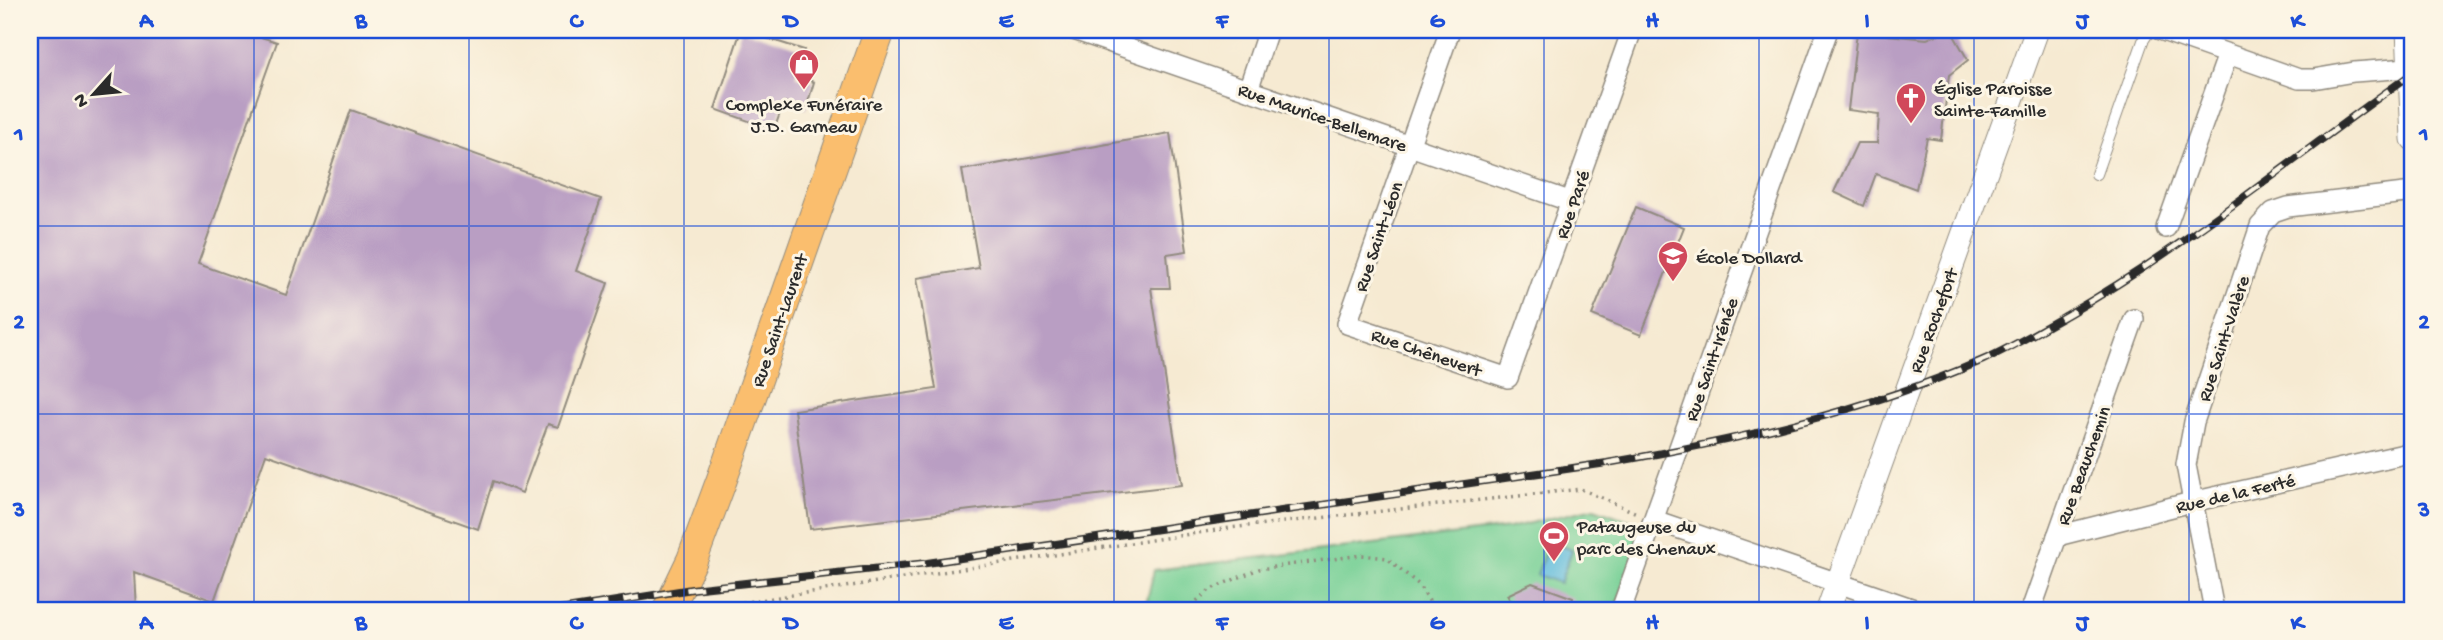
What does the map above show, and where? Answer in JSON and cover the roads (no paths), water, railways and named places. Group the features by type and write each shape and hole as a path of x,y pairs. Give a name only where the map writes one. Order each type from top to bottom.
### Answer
{"main road":[{"name":"Rue Saint-Laurent","path":"678,610 692,560 880,30"}],"street":[{"name":"Rue Maurice-Bellemare","path":"1073,30 1572,202"},
{"path":"1248,90 1269,30"},
{"name":"Rue Saint-Léon","path":"1347,324 1450,30"},
{"name":"Rue Paré","path":"1508,378 1632,30"},
{"name":"Rue Saint-Irénée","path":"1621,610 1828,30"},
{"name":"Rue Rochefort","path":"1828,610 2037,30"},
{"path":"2160,30 2288,75 2307,79 2408,68"},
{"path":"2408,30 2413,139"},
{"path":"2166,228 2228,54"},
{"name":"Rue Saint-Valère","path":"2214,610 2186,466 2190,440 2263,220 2273,212 2288,207 2413,192"},
{"name":"Rue Beauchemin","path":"2031,610 2134,319"},
{"name":"Rue Chênevert","path":"1347,324 1508,378"},
{"name":"Rue de la Ferté","path":"2057,536 2413,452"},
{"path":"1654,520 1917,610"}],"lane":[{"path":"2096,174 2143,41 2150,30"}],"water":[{"name":"Pataugeuse du parc des Chenaux","path":"1549,542 1572,550 1560,583 1537,575"}],"railway":[{"path":"560,610 692,589 927,563 1607,463 1702,445 1845,410 1983,360 2067,315 2200,229 2413,73"}],"place":[{"name":"Complexe Funéraire J.D. Garneau","path":"804,91"},
{"name":"Église Paroisse Sainte-Famille","path":"1911,125"},
{"name":"École Dollard","path":"1673,283"},
{"name":"Pataugeuse du parc des Chenaux","path":"1554,563"}]}
